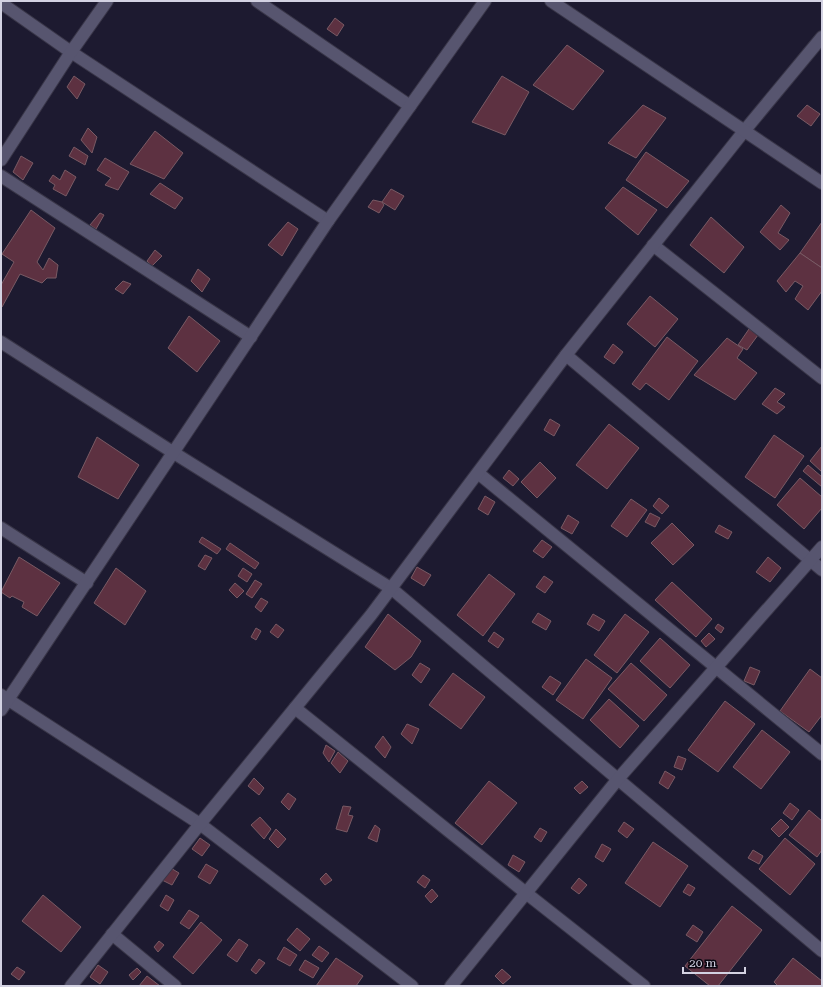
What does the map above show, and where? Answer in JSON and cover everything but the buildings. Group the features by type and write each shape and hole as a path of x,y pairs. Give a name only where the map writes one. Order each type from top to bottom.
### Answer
{"street":[{"path":"1,160 106,1"},
{"path":"257,1 410,106"},
{"path":"1,710 5,697 87,583 328,221 485,1"},
{"path":"552,1 822,183"},
{"path":"1,3 71,52 328,221"},
{"path":"71,986 200,824 392,589 566,355 745,130 822,37"},
{"path":"1,176 251,337"},
{"path":"654,245 822,378"},
{"path":"1,342 174,453 392,589 822,951"},
{"path":"566,355 822,570"},
{"path":"478,473 822,754"},
{"path":"1,528 87,583"},
{"path":"451,986 618,779 822,547"},
{"path":"5,697 200,824 412,986"},
{"path":"295,708 644,986"},
{"path":"112,934 175,986"}]}
